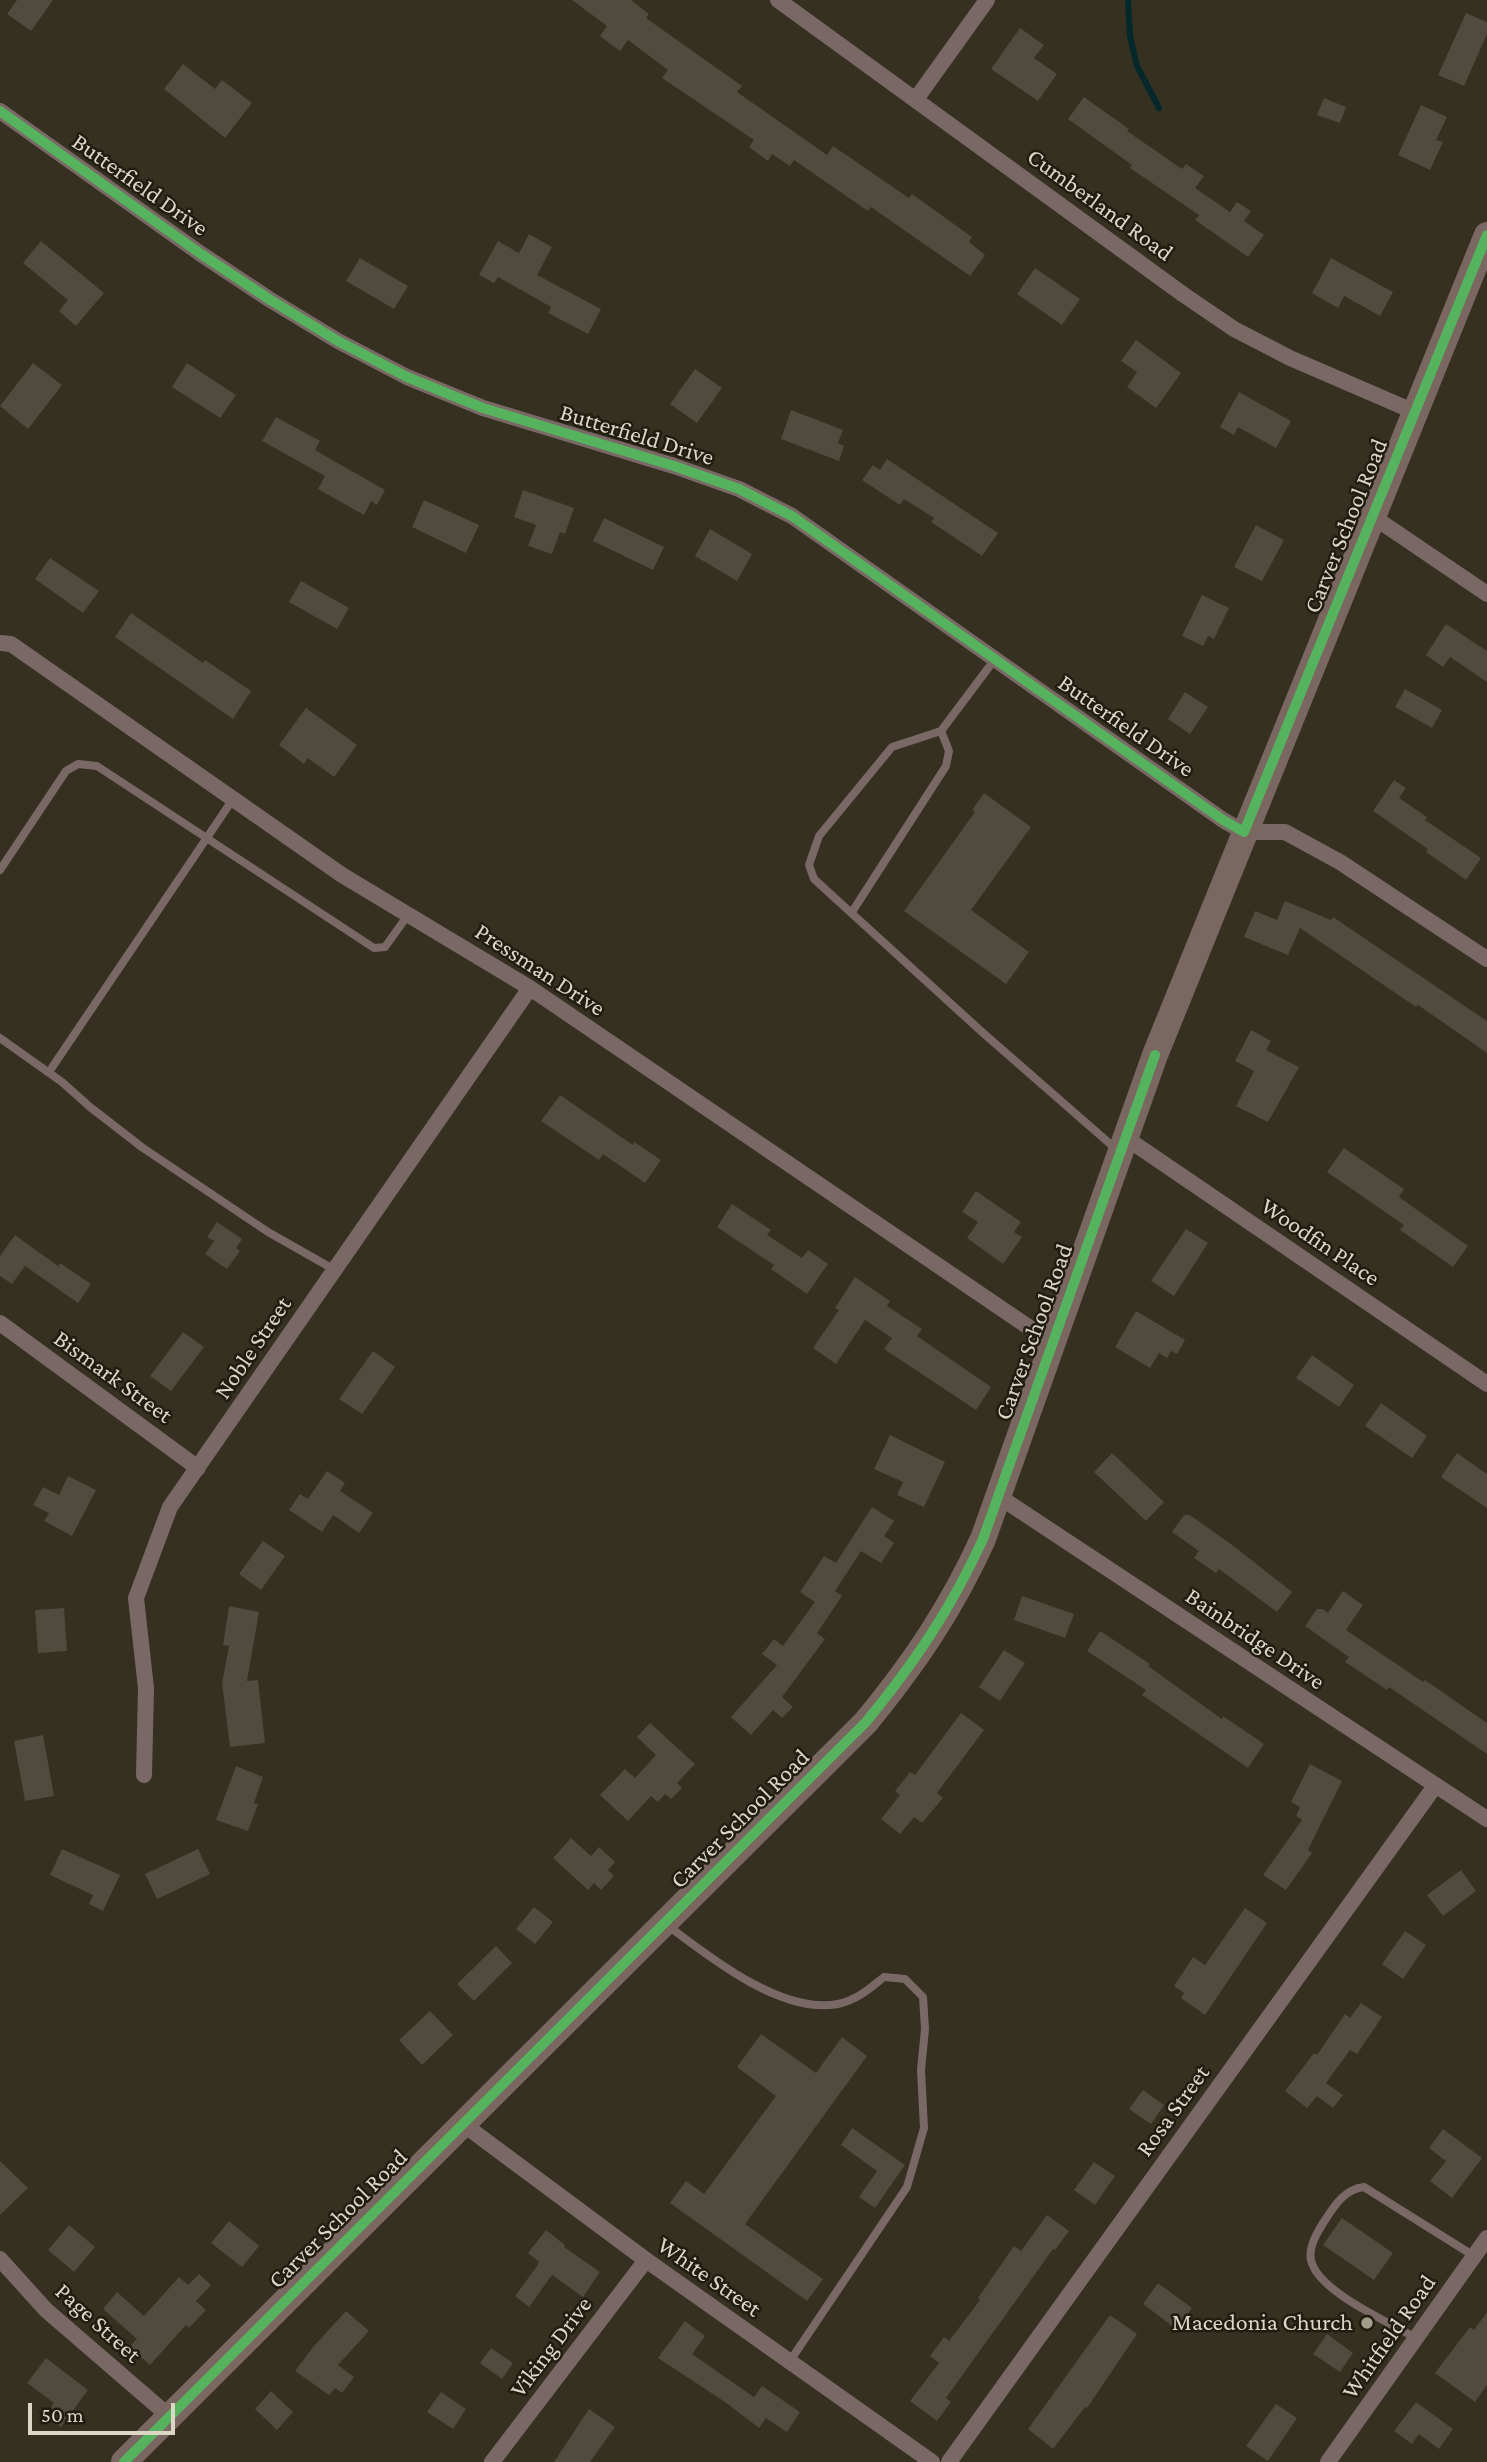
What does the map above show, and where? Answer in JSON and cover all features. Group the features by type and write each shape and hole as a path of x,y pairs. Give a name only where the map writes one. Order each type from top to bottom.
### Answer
{"main road":[{"name":"Carver School Road","path":"124,2462 866,1722 908,1670 962,1584 983,1539 1155,1055 1486,243"}],"street":[{"name":"Cumberland Road","path":"778,0 1234,329 1290,358 1415,412"},
{"path":"916,99 988,0"},
{"name":"Butterfield Drive","path":"0,111 201,254 338,341 407,377 482,408 674,466 739,489 792,516 1223,820 1244,832"},
{"path":"1373,516 1487,594"},
{"name":"Pressman Drive","path":"0,643 11,644 342,875 530,988 1052,1343"},
{"path":"1244,832 1285,832 1340,862 1487,959"},
{"name":"Noble Street","path":"144,1775 146,1688 136,1598 170,1507 530,988"},
{"name":"Woodfin Place","path":"1124,1145 1487,1384"},
{"name":"Bismark Street","path":"0,1322 198,1468"},
{"name":"Bainbridge Drive","path":"998,1496 1487,1819"},
{"name":"Rosa Street","path":"949,2462 1435,1786"},
{"name":"White Street","path":"463,2124 646,2260 932,2462"},
{"name":"Whitfield Road","path":"1328,2462 1487,2238"},
{"name":"Page Street","path":"0,2259 46,2309 170,2417"},
{"name":"Viking Drive","path":"492,2462 646,2260"}],"lane":[{"path":"995,659 942,731 892,747 819,836 810,866 814,879 982,1032 1124,1145"},
{"path":"852,912 946,766 950,751 942,731"},
{"path":"0,870 66,771 78,764 97,766 374,948 385,947 408,915"},
{"path":"49,1072 233,799"},
{"path":"0,1038 49,1072 143,1148 268,1232 335,1270"},
{"path":"665,1924 721,1966 797,2004 836,2004 861,1996 884,1977 905,1979 923,1997 925,2029 921,2070 924,2129 907,2187 790,2361"},
{"path":"1416,2338 1342,2297 1327,2286 1315,2271 1310,2259 1311,2248 1334,2207 1351,2189 1364,2187 1474,2256"}],"building":[{"path":"17,0 53,0 31,31 7,14"},
{"path":"572,0 631,0 649,14 646,18 742,86 737,92 827,155 833,146 909,198 912,194 972,237 969,242 985,255 970,276 871,207 868,211 794,160 790,166 772,154 768,161 749,147 754,140 662,78 668,70 628,40 620,51 600,36 607,26"},
{"path":"1466,13 1487,22 1487,34 1464,86 1438,75"},
{"path":"1020,28 1044,45 1034,58 1057,74 1038,101 991,69"},
{"path":"183,64 215,89 222,80 252,103 225,138 164,89"},
{"path":"1084,97 1182,169 1186,164 1204,176 1195,188 1230,212 1237,202 1251,211 1244,221 1264,235 1248,257 1195,220 1199,215 1130,168 1132,165 1068,119"},
{"path":"1324,98 1346,107 1340,123 1317,115"},
{"path":"1421,105 1447,117 1436,140 1443,142 1430,170 1398,155"},
{"path":"529,234 552,247 537,275 601,309 588,334 548,313 551,307 498,277 494,283 479,275 498,241 519,253"},
{"path":"41,241 104,293 76,326 59,311 68,300 23,263"},
{"path":"360,258 408,286 394,309 346,281"},
{"path":"1331,258 1393,292 1380,316 1344,296 1338,308 1312,293"},
{"path":"1035,268 1080,299 1062,325 1017,294"},
{"path":"1136,340 1181,373 1156,408 1127,387 1137,372 1121,361"},
{"path":"33,363 62,385 28,429 0,406"},
{"path":"187,363 236,395 220,418 172,387"},
{"path":"695,369 722,388 697,423 670,404"},
{"path":"1239,392 1291,421 1276,448 1238,427 1234,435 1220,427"},
{"path":"791,410 843,430 838,443 844,446 839,461 781,439"},
{"path":"276,417 320,441 315,450 385,490 377,505 371,501 364,515 318,489 325,476 262,441"},
{"path":"887,459 998,533 982,556 931,522 934,518 904,499 900,505 862,480 873,465 880,470"},
{"path":"523,490 574,508 565,534 560,532 552,554 528,546 536,525 514,517"},
{"path":"424,500 479,525 466,553 412,527"},
{"path":"604,518 664,547 653,570 593,541"},
{"path":"1256,525 1284,540 1262,581 1234,567"},
{"path":"710,529 752,554 737,581 695,556"},
{"path":"50,558 99,591 83,613 35,579"},
{"path":"301,581 349,608 337,629 289,602"},
{"path":"1202,595 1229,608 1214,639 1208,636 1203,646 1182,636"},
{"path":"131,613 203,663 205,660 251,691 233,719 115,637"},
{"path":"1446,624 1487,651 1487,682 1450,657 1443,667 1426,655"},
{"path":"1405,689 1442,710 1432,728 1395,707"},
{"path":"1185,692 1208,707 1190,734 1168,719"},
{"path":"306,708 357,745 334,777 308,758 304,764 279,745"},
{"path":"1394,780 1406,788 1399,798 1427,817 1425,820 1481,858 1466,880 1426,852 1428,849 1373,811"},
{"path":"984,793 1031,827 971,910 1029,952 1006,984 904,911 975,812 972,810"},
{"path":"1285,901 1331,920 1333,917 1487,1021 1487,1053 1300,928 1288,955 1244,937 1255,911 1277,920"},
{"path":"1251,1030 1271,1041 1266,1050 1299,1067 1268,1122 1236,1106 1254,1071 1235,1061"},
{"path":"560,1095 633,1145 634,1142 661,1160 645,1183 603,1154 599,1160 541,1121"},
{"path":"1344,1148 1404,1189 1399,1197 1468,1246 1453,1267 1400,1230 1404,1225 1327,1172"},
{"path":"976,1191 1021,1222 1014,1232 1022,1237 1003,1264 967,1238 978,1222 962,1212"},
{"path":"732,1204 771,1230 767,1235 802,1258 808,1250 828,1264 807,1294 771,1269 774,1265 717,1227"},
{"path":"217,1222 242,1239 236,1248 240,1251 227,1269 205,1254 214,1241 207,1237"},
{"path":"1186,1229 1208,1243 1174,1296 1151,1281"},
{"path":"15,1235 58,1266 60,1263 91,1284 78,1303 25,1266 12,1284 0,1276 0,1256"},
{"path":"855,1277 890,1301 887,1306 922,1329 917,1336 991,1387 976,1410 884,1349 892,1338 865,1320 836,1364 813,1348 839,1310 835,1308"},
{"path":"1136,1311 1185,1340 1177,1354 1171,1351 1167,1358 1159,1353 1150,1368 1115,1347"},
{"path":"183,1332 204,1347 171,1391 150,1376"},
{"path":"373,1351 395,1367 362,1414 339,1399"},
{"path":"1312,1355 1354,1385 1339,1407 1296,1378"},
{"path":"1381,1403 1427,1436 1412,1458 1365,1426"},
{"path":"890,1435 945,1462 924,1507 897,1495 903,1482 874,1469"},
{"path":"1112,1453 1164,1502 1146,1521 1094,1472"},
{"path":"1457,1453 1487,1474 1487,1508 1441,1477"},
{"path":"327,1471 345,1483 340,1491 373,1513 359,1533 333,1515 322,1532 289,1510 300,1494 308,1499"},
{"path":"68,1476 96,1490 72,1536 44,1521 49,1513 33,1505 43,1487 59,1495"},
{"path":"872,1507 894,1521 884,1536 894,1543 881,1563 861,1551 835,1591 842,1596 817,1633 825,1639 782,1697 793,1707 782,1718 773,1710 751,1735 731,1717 777,1665 762,1654 774,1639 783,1646 815,1602 800,1592 824,1556 836,1563"},
{"path":"1184,1515 1190,1515 1235,1547 1292,1592 1277,1612 1219,1569 1216,1573 1194,1558 1199,1551 1172,1532"},
{"path":"263,1541 285,1556 261,1590 239,1574"},
{"path":"1343,1591 1363,1605 1346,1630 1487,1723 1487,1754 1389,1687 1387,1690 1345,1662 1349,1657 1305,1626 1317,1609 1328,1613"},
{"path":"1022,1596 1074,1614 1065,1638 1014,1620"},
{"path":"229,1606 259,1612 247,1681 258,1680 265,1743 230,1747 222,1683 229,1646 223,1645"},
{"path":"64,1608 67,1651 38,1653 35,1610"},
{"path":"1100,1631 1150,1664 1148,1666 1222,1719 1223,1716 1264,1744 1248,1768 1142,1695 1146,1690 1087,1651"},
{"path":"1004,1650 1025,1663 1000,1701 979,1687"},
{"path":"961,1713 984,1730 937,1793 943,1798 922,1823 914,1817 900,1834 881,1819 900,1795 895,1791 910,1772 915,1775"},
{"path":"650,1723 695,1764 677,1783 682,1788 671,1799 665,1794 658,1802 651,1796 628,1821 600,1795 625,1769 635,1778 656,1755 637,1737"},
{"path":"43,1735 54,1796 25,1801 14,1741"},
{"path":"1310,1764 1342,1781 1308,1850 1312,1853 1286,1890 1263,1875 1302,1820 1296,1816 1300,1807 1291,1802"},
{"path":"236,1766 263,1777 254,1803 258,1804 248,1831 216,1820"},
{"path":"571,1838 591,1856 599,1847 615,1862 608,1870 614,1876 601,1890 594,1883 588,1890 553,1858"},
{"path":"62,1849 120,1875 103,1911 89,1904 93,1895 50,1875"},
{"path":"198,1849 210,1874 157,1899 145,1874"},
{"path":"1461,1870 1476,1891 1443,1916 1427,1895"},
{"path":"534,1907 553,1922 535,1944 516,1929"},
{"path":"1245,1908 1267,1923 1205,2015 1181,1998 1184,1993 1174,1986 1193,1957 1205,1965"},
{"path":"1405,1931 1426,1945 1403,1979 1382,1964"},
{"path":"496,1946 512,1963 474,2001 457,1984"},
{"path":"1361,2003 1382,2017 1357,2054 1350,2050 1326,2083 1343,2095 1333,2108 1317,2096 1307,2108 1285,2091 1314,2053 1317,2055 1345,2014 1350,2018"},
{"path":"430,2011 453,2035 422,2065 399,2040"},
{"path":"761,2034 816,2073 842,2037 867,2056 745,2224 823,2279 807,2301 670,2203 686,2181 704,2194 776,2096 737,2067"},
{"path":"1143,2090 1164,2105 1151,2124 1129,2109"},
{"path":"852,2128 905,2165 875,2208 859,2197 877,2171 841,2145"},
{"path":"1443,2129 1482,2158 1452,2198 1430,2181 1446,2161 1429,2148"},
{"path":"0,2161 28,2188 0,2215"},
{"path":"1094,2162 1115,2176 1095,2205 1074,2190"},
{"path":"1047,2215 1069,2231 1055,2250 1053,2249 946,2398 951,2402 937,2421 910,2401 939,2363 930,2356 944,2337 949,2341 980,2300 978,2298 1014,2246 1021,2251"},
{"path":"1342,2218 1393,2253 1374,2280 1323,2245"},
{"path":"229,2221 259,2246 242,2267 211,2243"},
{"path":"69,2225 95,2247 74,2272 48,2250"},
{"path":"546,2230 565,2245 564,2247 600,2272 583,2297 552,2275 529,2307 515,2296 539,2262 528,2253"},
{"path":"199,2274 211,2285 196,2301 206,2310 189,2328 186,2325 150,2365 129,2347 137,2339 103,2309 117,2292 144,2316 179,2277 188,2285"},
{"path":"1158,2283 1192,2308 1176,2329 1143,2304"},
{"path":"346,2311 369,2331 338,2365 354,2377 342,2393 335,2388 329,2395 295,2371"},
{"path":"1487,2312 1487,2385 1475,2402 1435,2373 1470,2327 1474,2330"},
{"path":"1110,2315 1137,2334 1087,2408 1085,2407 1053,2449 1028,2429"},
{"path":"685,2321 705,2336 692,2354 754,2397 762,2386 800,2412 787,2432 766,2418 759,2428 658,2358"},
{"path":"1327,2334 1353,2353 1340,2372 1313,2354"},
{"path":"491,2348 513,2363 502,2379 480,2363"},
{"path":"46,2358 88,2390 61,2427 45,2415 54,2403 27,2383"},
{"path":"271,2391 293,2412 277,2430 255,2409"},
{"path":"441,2392 466,2409 453,2429 427,2412"},
{"path":"1416,2402 1453,2429 1439,2449 1419,2434 1412,2444 1394,2431"},
{"path":"1276,2404 1297,2418 1268,2461 1246,2446"},
{"path":"589,2409 615,2427 590,2462 554,2462"}],"waterway":[{"path":"1128,0 1130,36 1137,66 1159,108"}],"cycle path":[{"path":"0,111 269,299 338,341 407,377 483,408 674,466 739,489 792,516 1223,820 1244,832 1487,235"},
{"path":"124,2462 866,1722 900,1678 945,1612 983,1539 1155,1055"}],"place":[{"name":"Macedonia Church","path":"1367,2323"}]}
